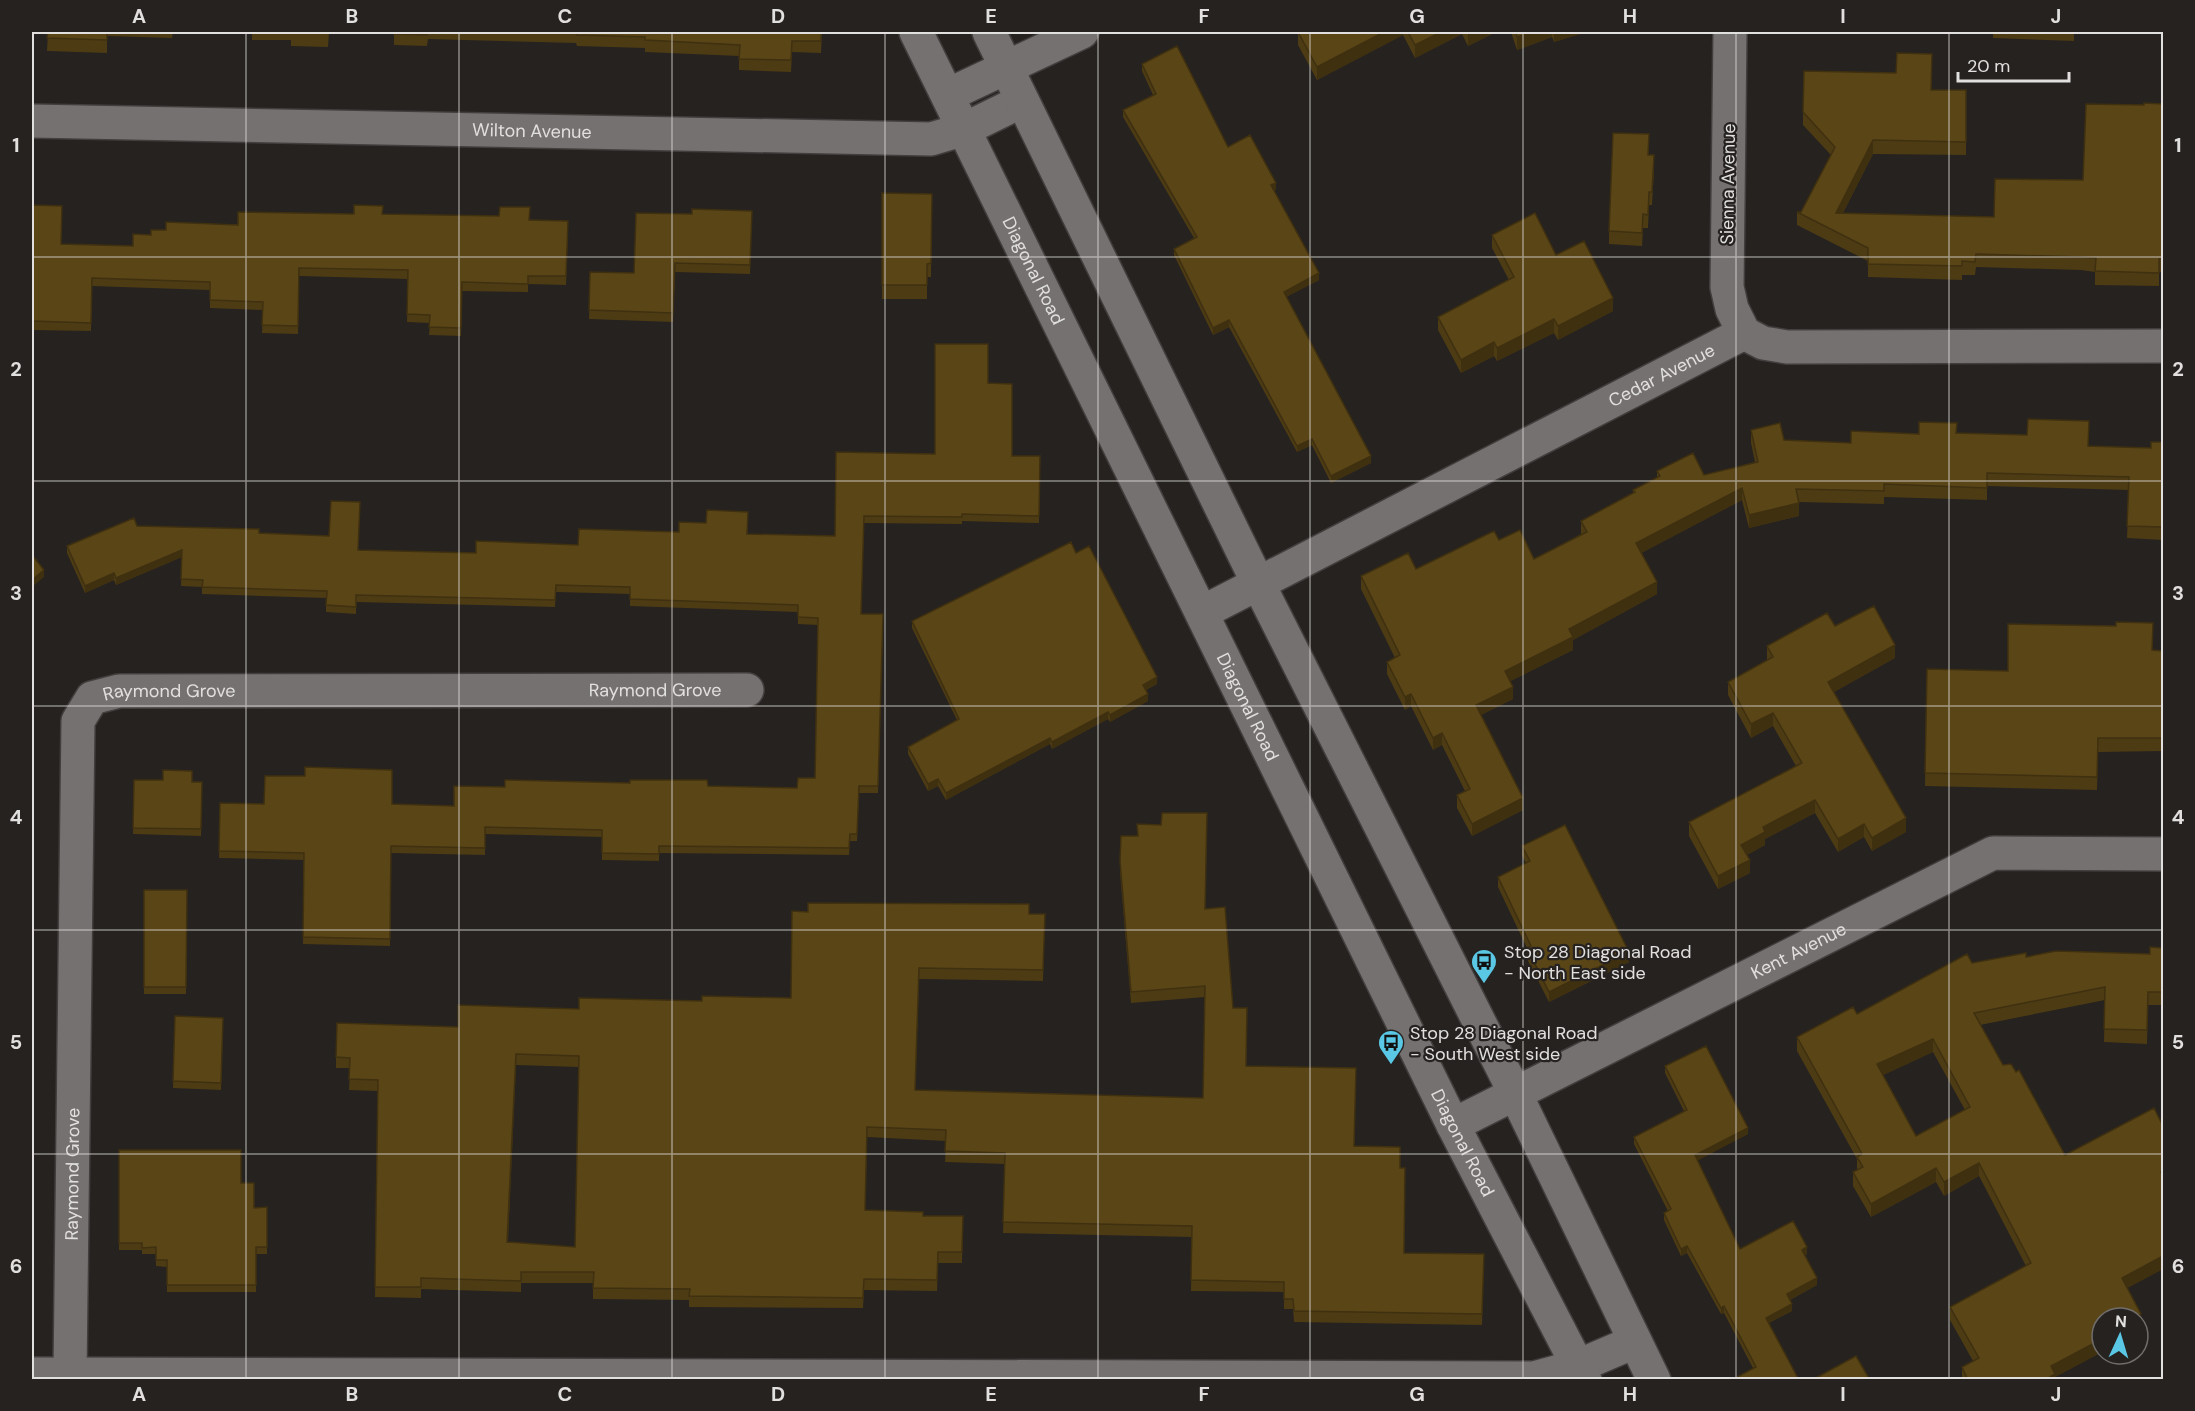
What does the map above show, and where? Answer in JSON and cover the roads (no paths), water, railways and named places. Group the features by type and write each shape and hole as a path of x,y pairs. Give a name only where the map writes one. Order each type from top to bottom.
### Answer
{"street":[{"name":"Diagonal Road","path":"916,32 1454,1125 1582,1373"},
{"path":"989,32 1258,583 1515,1093 1654,1380"},
{"path":"948,95 1082,32"},
{"name":"Sienna Avenue","path":"1730,32 1727,287 1732,309 1744,333"},
{"name":"Wilton Avenue","path":"32,121 931,139 965,129 1022,101"},
{"path":"1744,333 1763,343 1787,347 2163,346"},
{"name":"Cedar Avenue","path":"1203,612 1744,333"},
{"name":"Raymond Grove","path":"55,1375 78,721 92,698 119,691 747,690"},
{"name":"Kent Avenue","path":"1454,1125 1993,853 2163,854"},
{"path":"55,1375 1534,1378 1582,1373 1634,1342"}],"place":[{"name":"Stop 28 Diagonal Road - North East side","path":"1484,985"},
{"name":"Stop 28 Diagonal Road - South West side","path":"1391,1066"}]}
